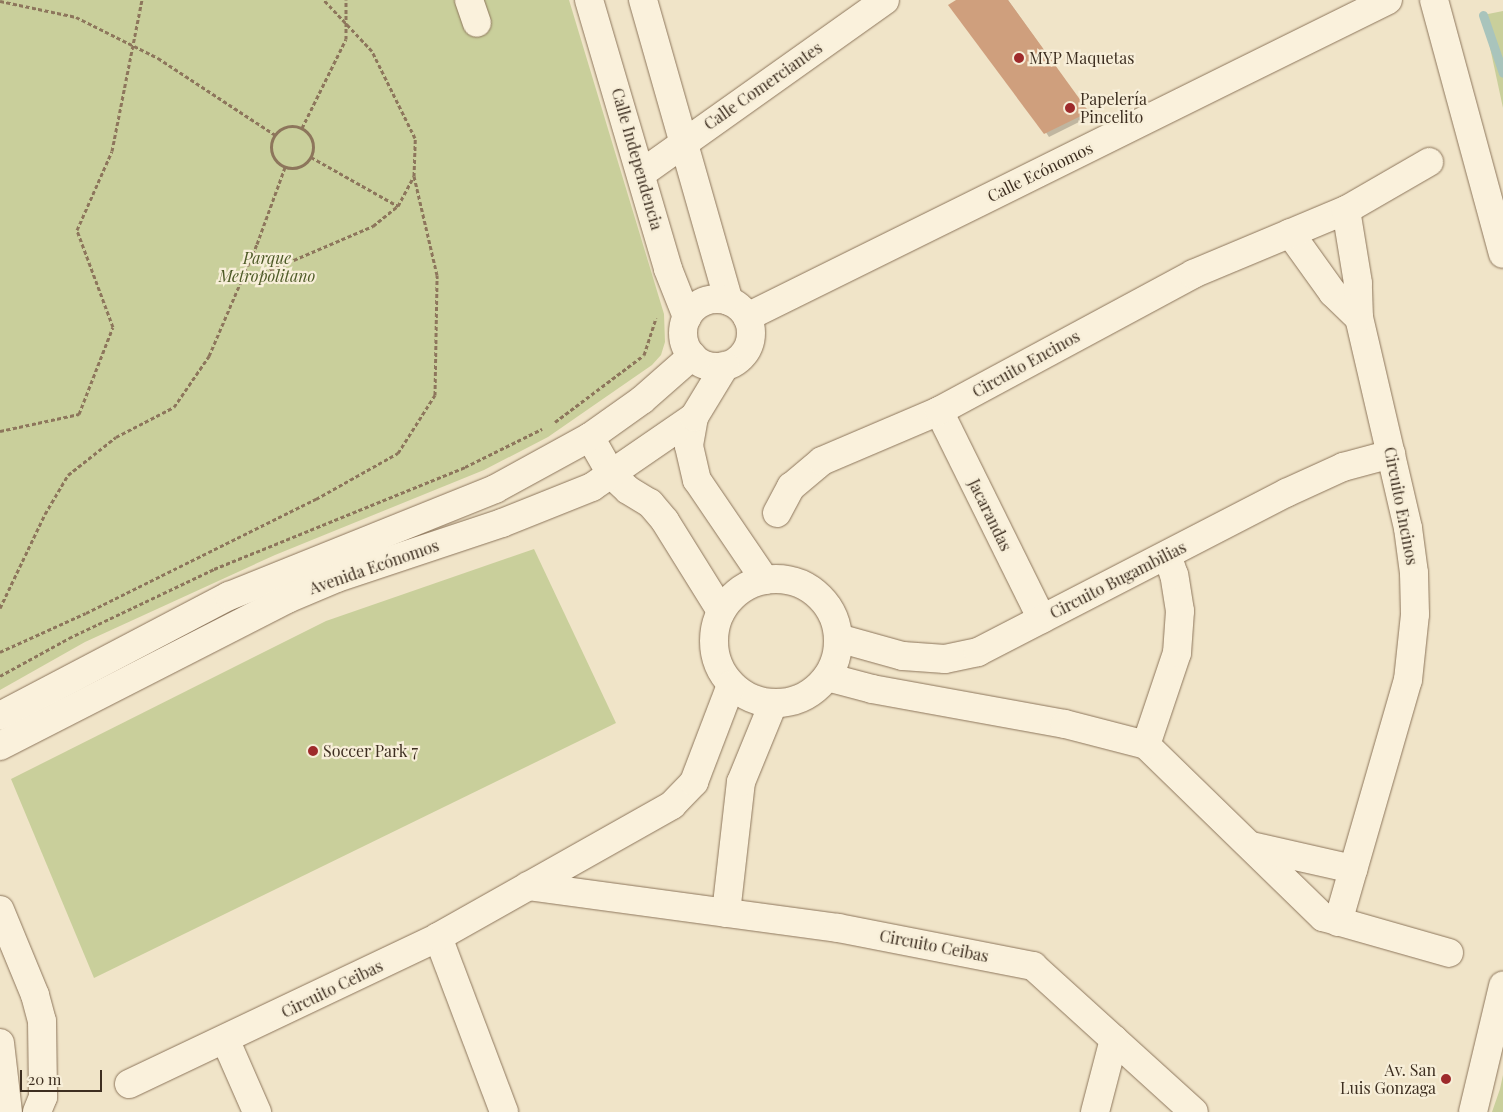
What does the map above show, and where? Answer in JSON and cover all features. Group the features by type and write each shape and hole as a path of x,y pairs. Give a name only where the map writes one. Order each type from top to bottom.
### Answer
{"street":[{"name":"Calle Independencia","path":"589,0 642,173 668,269 687,317"},
{"path":"643,0 685,141 738,309 750,340 745,352 725,366 702,363 692,356 685,344 683,331 687,317"},
{"name":"Calle Comerciantes","path":"642,173 885,0"},
{"name":"Calle Ecónomos","path":"687,317 705,301 717,298 738,309 1388,0"},
{"path":"1434,0 1503,254"},
{"name":"Circuito Encinos","path":"777,513 791,486 822,461 939,411 1144,298 1346,210 1429,162"},
{"name":"Circuito Encinos","path":"1338,922 1413,652 1414,573 1408,528 1359,318 1358,283 1346,210"},
{"path":"1290,233 1332,293 1359,318"},
{"name":"Avenida Ecónomos","path":"0,716 229,596 495,489 590,437 642,400 692,356"},
{"name":"Avenida Ecónomos","path":"0,746 240,622 337,578 502,524 592,487 694,417 725,366"},
{"name":"Jacarandas","path":"939,411 1042,619"},
{"path":"694,417 689,446 697,480 765,580"},
{"path":"590,437 611,474 628,490 650,503 664,521 721,611"},
{"name":"Circuito Bugambilias","path":"838,638 903,656 945,659 978,652 1343,466 1391,454"},
{"path":"1146,746 1177,653 1180,611 1174,575 1167,555"},
{"path":"765,580 792,581 815,592 831,613 838,638 836,658 827,677 812,692 794,701 773,704 757,701 731,685 717,662 713,636 721,611 740,591 765,580"},
{"path":"229,596 240,622"},
{"path":"936,701 945,659"},
{"path":"827,677 936,701 1065,724 1146,746 1323,918 1449,953"},
{"name":"Circuito Ceibas","path":"129,1084 225,1040 438,937 672,805 684,796 694,782 731,685"},
{"path":"726,912 741,782 773,704"},
{"path":"1251,846 1353,869"},
{"name":"Circuito Ceibas","path":"528,886 838,928 1017,961 1033,966 1194,1112"},
{"path":"0,910 36,995 42,1021 43,1098 37,1112"},
{"path":"438,937 504,1112"},
{"path":"1473,1112 1503,986"},
{"path":"1095,1112 1114,1039"},
{"path":"225,1040 257,1112"},
{"path":"0,1043 8,1112"}],"path":[{"path":"0,431 78,414 113,327 76,230 112,151 142,0"},
{"path":"0,652 86,613 316,499 398,453 435,394 437,274 414,176 415,138 372,51 346,21 324,0"},
{"path":"302,128 346,39 346,0"},
{"path":"0,1 76,16 158,58 275,135"},
{"path":"291,125 302,128 312,137 314,146 311,158 302,166 285,167 273,157 270,149 275,135 291,125"},
{"path":"311,158 398,206"},
{"path":"0,608 19,575 45,514 68,475 116,437 174,406 209,356 240,283 285,167"},
{"path":"240,283 373,226 398,206 414,176"},
{"path":"554,423 644,356 656,318"},
{"path":"0,676 69,638 214,569 465,467 545,427"}],"green space":[{"name":"Parque Metropolitano","path":"0,0 569,0 664,314 665,342 661,355 652,365 548,437 484,470 275,555 85,642 0,690"},
{"path":"1503,11 1503,108 1483,15"},
{"name":"Soccer Park 7","path":"534,549 616,723 94,978 11,779 326,621"},
{"path":"1503,1075 1503,1112 1492,1112 1500,1089"}],"building":[{"name":"MYP Maquetas","path":"956,0 1008,0 1089,112 1044,134 948,5"}],"waterway":[{"path":"1483,15 1503,73"}],"place":[{"name":"MYP Maquetas","path":"1019,58"},
{"name":"Papelería Pincelito","path":"1070,108"},
{"name":"Soccer Park 7","path":"313,751"},
{"name":"Av. San Luis Gonzaga","path":"1446,1079"}]}
